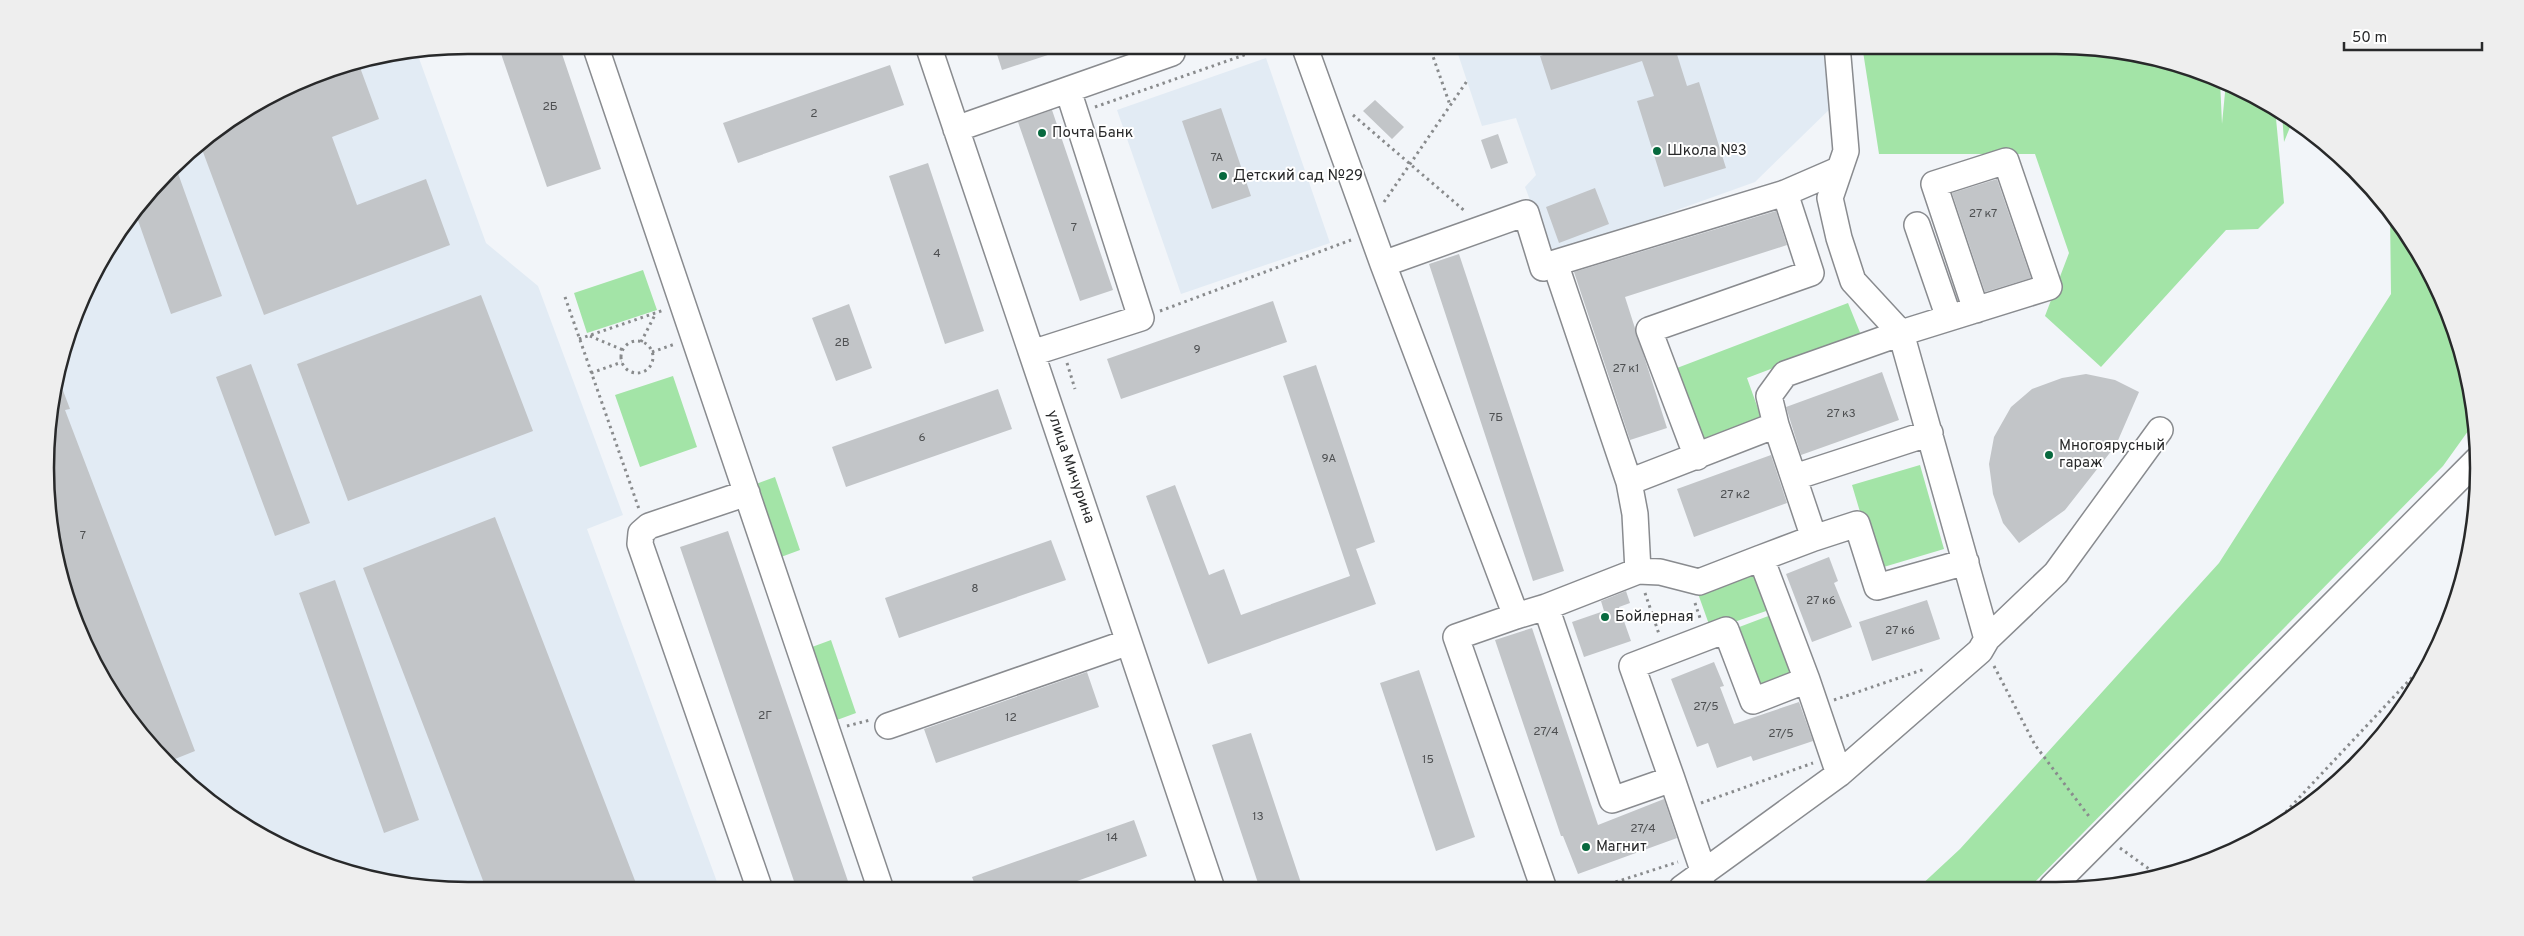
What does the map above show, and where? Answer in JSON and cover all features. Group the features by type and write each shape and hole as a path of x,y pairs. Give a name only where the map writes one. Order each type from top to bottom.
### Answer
{"street":[{"path":"598,54 878,882"},
{"name":"улица Мичурина","path":"931,54 1210,882"},
{"path":"956,129 1172,54"},
{"path":"1307,54 1383,264 1516,616"},
{"path":"1838,54 1846,151 1830,198 1839,238 1854,281 1901,333 1966,562 1984,645"},
{"path":"1032,353 1141,318 1068,90"},
{"path":"1814,538 1776,425 1769,396 1785,374 1901,333 1976,310 2049,287 2006,161 1934,184 1976,310"},
{"path":"1383,264 1526,213 1543,268 1784,193 1838,170"},
{"path":"1697,457 1649,330 1811,273 1784,193"},
{"path":"1917,225 1949,318"},
{"path":"1555,263 1629,482 1635,514 1638,571"},
{"path":"1629,482 1776,425"},
{"path":"1687,882 1701,864 1836,765 1984,645 2056,573 2160,430"},
{"path":"1795,477 1930,433"},
{"path":"2058,882 2102,835 2470,467"},
{"path":"747,493 649,526 641,533 640,544 757,882"},
{"path":"1542,882 1456,637 1546,607 1638,571 1660,572 1698,582 1814,538 1857,524 1877,587 1966,562"},
{"path":"1761,558 1808,680 1836,765"},
{"path":"1546,607 1612,800 1672,779"},
{"path":"1701,864 1632,666 1726,630 1753,701 1808,680"},
{"path":"878,722 1129,642"}],"path":[{"path":"1076,114 1247,54"},
{"path":"1432,54 1450,106"},
{"path":"1381,206 1467,81"},
{"path":"1349,111 1484,228"},
{"path":"1141,318 1355,238"},
{"path":"565,297 646,529"},
{"path":"579,339 668,309"},
{"path":"641,342 657,312"},
{"path":"589,336 623,350"},
{"path":"631,342 641,342 649,346 652,352 651,364 642,372 630,371 622,362 623,350 631,342"},
{"path":"652,352 680,342"},
{"path":"591,373 622,362"},
{"path":"1638,571 1666,653"},
{"path":"1687,580 1707,638"},
{"path":"1984,645 2035,745 2102,835 2151,871"},
{"path":"1816,706 1935,666"},
{"path":"2286,812 2416,673"},
{"path":"857,723 878,722"},
{"path":"1681,810 1836,765"},
{"path":"1623,882 1701,864"}],"shaded area":[{"name":"Школа №3","path":"1458,54 1831,54 1836,103 1755,182 1551,255 1525,187 1536,175 1516,118 1482,126"},
{"path":"418,57 486,243 538,286 623,515 587,529 717,882 468,882 414,879 361,868 309,851 285,840 261,827 216,797 175,761 157,741 139,720 109,675 85,627 76,601 68,575 57,522 54,468 55,441 57,414 68,361 85,309 96,285 109,261 139,216 175,175 216,139 261,109 309,85 361,68"},
{"name":"Детский сад №29","path":"1266,58 1330,243 1181,294 1117,110"}],"green space":[{"path":"1863,54 2056,54 2110,57 2163,68 2220,87 2222,124 2225,90 2276,117 2284,203 2258,229 2226,230 2101,367 2045,316 2069,253 2035,154 1879,154"},
{"path":"2283,122 2290,127 2284,142"},
{"path":"2390,224 2415,261 2439,309 2456,361 2462,387 2468,431 2443,466 2035,882 1924,882 1960,849 2219,563 2391,294"},
{"path":"643,270 657,310 587,333 574,293"},
{"path":"1848,303 1861,335 1747,378 1761,417 1703,439 1677,368"},
{"path":"673,376 697,447 640,467 615,395"},
{"path":"1920,465 1944,549 1877,569 1852,485"},
{"path":"775,477 800,550 781,557 756,484"},
{"path":"1758,566 1772,609 1711,630 1696,588"},
{"path":"1771,615 1795,679 1757,693 1734,629"},
{"path":"831,640 856,713 837,720 812,647"}],"building":[{"path":"501,54 562,54 601,169 547,187"},
{"path":"997,54 1051,54 1002,70"},
{"path":"1546,54 1677,54 1687,86 1699,82 1726,168 1664,187 1637,101 1654,96 1642,61 1551,90 1540,56"},
{"path":"890,65 904,105 738,163 723,123"},
{"path":"360,68 379,119 332,137 357,205 426,179 450,245 264,315 202,151 238,124 285,96 309,85"},
{"path":"1375,100 1404,127 1392,139 1363,111"},
{"path":"1221,108 1251,196 1212,209 1182,121"},
{"path":"1052,110 1113,290 1080,301 1018,122"},
{"path":"1498,134 1508,163 1491,169 1481,140"},
{"path":"928,163 984,331 945,344 889,176"},
{"path":"178,173 222,296 171,314 137,218"},
{"path":"1997,179 2031,278 1985,292 1952,193"},
{"path":"1595,188 1609,224 1559,243 1546,207"},
{"path":"1776,211 1787,245 1625,297 1667,428 1630,440 1574,272"},
{"path":"1459,254 1564,571 1533,581 1429,264"},
{"path":"481,295 533,431 348,501 297,364"},
{"path":"1273,301 1287,342 1121,399 1107,359"},
{"path":"849,304 872,368 836,381 812,318"},
{"path":"251,364 310,523 275,536 216,377"},
{"path":"1316,365 1375,542 1356,549 1376,604 1208,664 1146,496 1175,485 1209,575 1224,569 1241,615 1350,576 1283,376"},
{"path":"1882,372 1899,420 1801,455 1786,407"},
{"name":"Многоярусный гараж","path":"2086,374 2115,380 2139,392 2116,445 2065,510 2019,543 2003,523 1993,494 1989,464 1994,437 2011,407 2032,389 2062,378"},
{"path":"62,388 70,409 65,410 195,751 174,760 157,741 139,720 109,675 85,627 68,575 57,522 54,468 57,414"},
{"path":"998,389 1012,429 846,487 832,447"},
{"path":"1771,455 1787,503 1694,537 1677,489"},
{"path":"495,517 636,882 484,882 363,568"},
{"path":"728,531 848,882 794,882 680,547"},
{"path":"1051,540 1066,580 899,638 885,598"},
{"path":"1829,557 1838,581 1834,583 1852,627 1812,642 1786,574"},
{"path":"335,580 419,820 384,833 299,593"},
{"name":"Бойлерная","path":"1626,591 1630,603 1619,607 1631,641 1584,657 1572,622 1604,611 1601,601"},
{"path":"1927,600 1940,639 1872,661 1859,622"},
{"path":"1532,628 1598,825 1664,799 1677,838 1578,874 1563,836 1561,836 1495,640"},
{"path":"1714,662 1724,686 1720,687 1734,724 1799,702 1813,741 1753,761 1751,756 1717,768 1708,743 1697,747 1671,679"},
{"path":"1419,670 1475,837 1436,851 1380,683"},
{"path":"1087,672 1099,707 936,763 924,729"},
{"path":"1251,733 1301,882 1258,882 1212,745"},
{"path":"1134,820 1147,856 1074,882 974,882 972,877"}],"place":[{"name":"Почта Банк","path":"1042,133"},
{"name":"Школа №3","path":"1657,151"},
{"name":"Детский сад №29","path":"1223,176"},
{"name":"Многоярусный гараж","path":"2049,455"},
{"name":"Бойлерная","path":"1605,617"},
{"name":"Магнит","path":"1586,847"}]}
